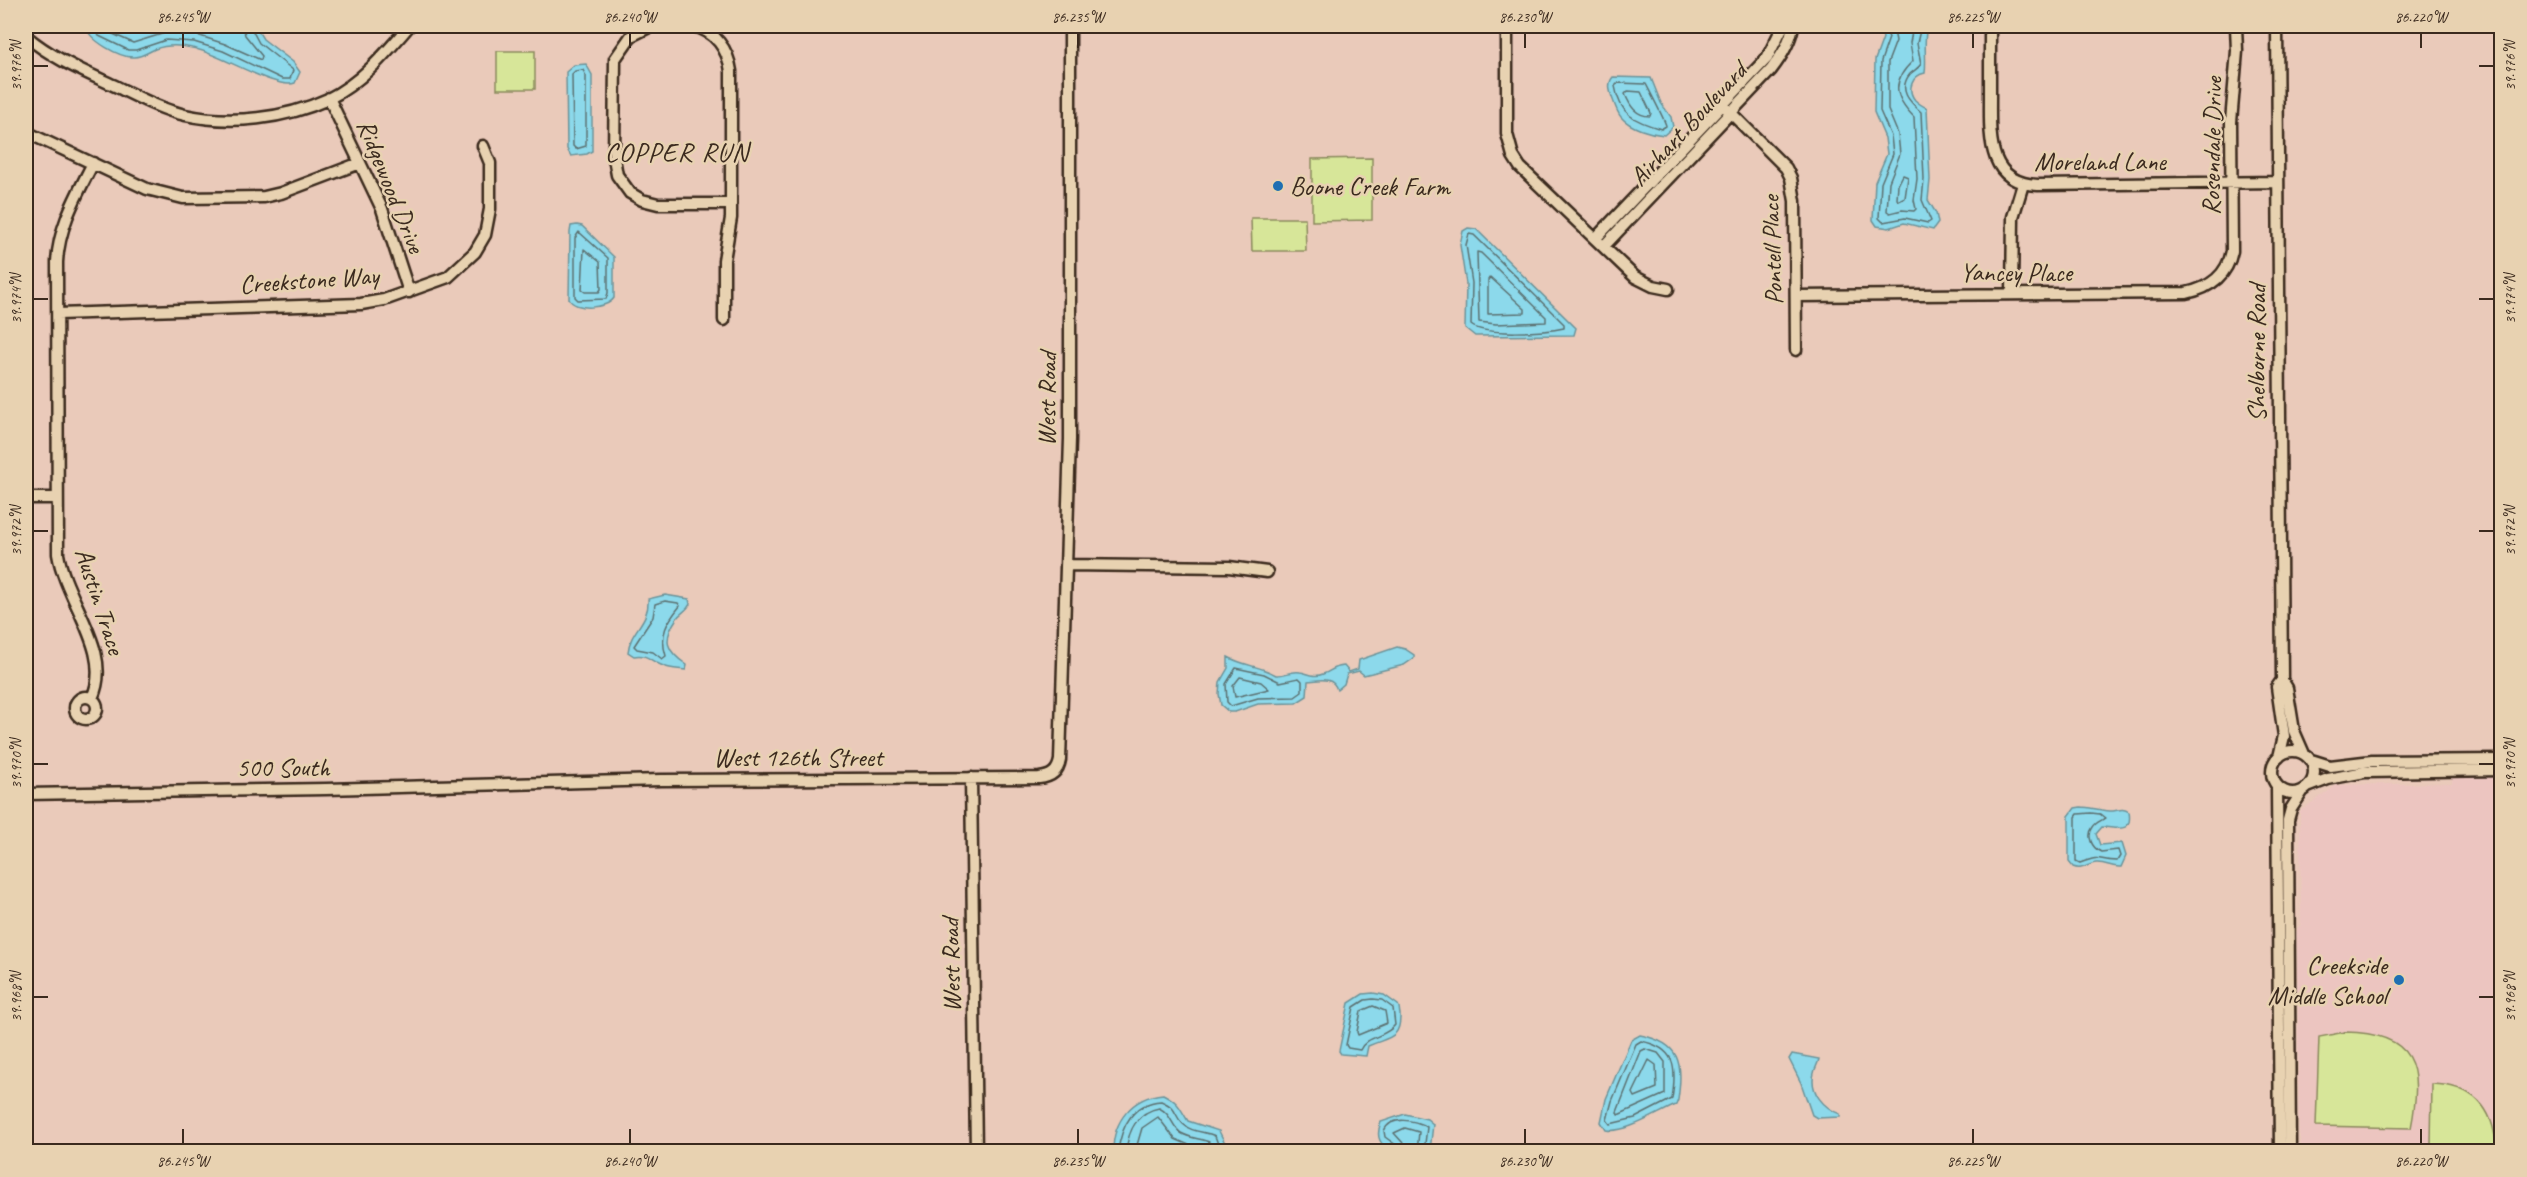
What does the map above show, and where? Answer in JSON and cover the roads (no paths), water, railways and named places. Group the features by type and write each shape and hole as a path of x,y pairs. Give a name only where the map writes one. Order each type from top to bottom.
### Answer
{"street":[{"path":"26,36 66,63 149,102 184,114 212,119 271,116 297,110 329,98 368,70 409,26"},
{"path":"651,26 631,36 615,59 614,158 617,175 630,192 649,202 731,204"},
{"path":"693,26 707,30 719,41 726,51 730,64 731,218 724,260 724,320"},
{"name":"West Road","path":"1055,772 1060,760 1071,317 1070,26"},
{"path":"1507,26 1507,134 1513,156 1520,167 1635,277 1653,286 1668,289"},
{"name":"Airhart Boulevard","path":"1727,109 1767,58 1783,26"},
{"name":"Airhart Boulevard","path":"1600,242 1727,109 1781,57 1789,42 1793,26"},
{"name":"Moreland Lane","path":"1990,26 1990,139 1993,154 2004,171 2023,184 2278,182"},
{"name":"Rosendale Drive","path":"2227,267 2232,251 2230,182 2236,26"},
{"name":"Shelborne Road","path":"2277,26 2282,680 2287,688 2294,731 2308,757"},
{"name":"Ridgewood Drive","path":"329,98 382,209 409,292"},
{"name":"Pontell Place","path":"1727,109 1786,168 1791,178 1795,201 1796,350"},
{"path":"26,132 147,189 171,196 230,199 264,197 281,193 360,163"},
{"name":"Creekstone Way","path":"58,314 360,304 384,300 448,277 475,252 485,236 490,209 490,163 483,146"},
{"name":"Austin Trace","path":"92,698 99,679 97,654 62,575 57,542 57,262 60,234 93,164"},
{"path":"2012,294 2013,217 2023,184"},
{"name":"Yancey Place","path":"1796,296 2186,293 2212,284 2227,267"},
{"path":"26,498 57,498"},
{"path":"1066,565 1229,567 1267,572"},
{"name":"Shelborne Road","path":"2279,757 2284,735 2277,687 2282,680"},
{"path":"2280,1152 2277,786 2272,774 2273,765 2279,757 2288,752 2330,766 2372,761 2502,760"},
{"path":"2290,1152 2288,820 2290,809 2306,789 2315,772 2308,757"},
{"path":"2277,786 2290,794 2328,779 2365,772 2502,770"},
{"name":"West 126th Street","path":"540,784 661,780 1039,778 1048,777 1055,772"},
{"name":"West Road","path":"971,778 976,1152"},
{"name":"500 South","path":"26,794 540,784"}],"water":[{"path":"86,26 255,26 263,39 293,62 300,72 295,83 286,84 261,76 203,51 183,46 164,47 140,56 128,57 98,42"},
{"path":"1879,26 1927,26 1925,73 1914,80 1911,91 1915,100 1927,108 1930,180 1928,200 1936,213 1938,223 1933,230 1904,223 1889,228 1877,226 1873,220 1875,182 1887,154 1885,138 1874,112 1875,60 1883,38"},
{"path":"586,64 592,75 592,151 571,156 567,149 566,72 574,65"},
{"path":"1613,77 1651,78 1661,103 1671,117 1673,127 1664,135 1641,130 1625,121 1618,113 1611,94 1610,85"},
{"path":"571,226 582,226 614,257 614,298 605,304 584,307 572,303 569,299 570,232"},
{"path":"1468,228 1476,229 1576,328 1574,335 1475,336 1465,328 1466,284 1460,245 1463,231"},
{"path":"665,595 689,599 690,604 677,618 668,639 674,655 687,665 686,670 667,667 628,652 632,638 646,614 648,599"},
{"path":"1397,647 1405,649 1414,655 1414,658 1404,665 1364,675 1359,671 1347,674 1344,684 1337,690 1329,681 1308,681 1307,696 1296,703 1258,704 1235,712 1229,712 1221,705 1220,682 1228,668 1228,657 1276,675 1297,672 1317,676 1344,666 1349,672 1358,669 1359,660"},
{"path":"2075,808 2107,811 2122,809 2129,812 2130,819 2126,827 2102,827 2096,834 2100,845 2122,843 2126,856 2121,867 2096,863 2076,868 2069,862 2069,816"},
{"path":"1363,994 1384,995 1398,1005 1400,1022 1396,1033 1368,1046 1366,1056 1341,1054 1339,1051 1349,1003"},
{"path":"1640,1035 1664,1043 1676,1057 1680,1075 1678,1100 1676,1105 1641,1122 1622,1129 1606,1130 1601,1122 1606,1099 1631,1040"},
{"path":"1792,1054 1819,1059 1813,1080 1816,1093 1828,1108 1840,1114 1840,1117 1817,1118 1812,1115 1801,1083 1789,1059"},
{"path":"1163,1094 1176,1103 1188,1121 1219,1131 1227,1151 1113,1151 1116,1130 1126,1112 1142,1100"},
{"path":"1405,1114 1427,1119 1433,1124 1430,1151 1393,1150 1380,1141 1381,1122"}],"place":[{"name":"Boone Creek Farm","path":"1278,186"},
{"name":"Creekside Middle School","path":"2399,980"}],"district":[{"name":"COPPER RUN","path":"677,152"}]}
